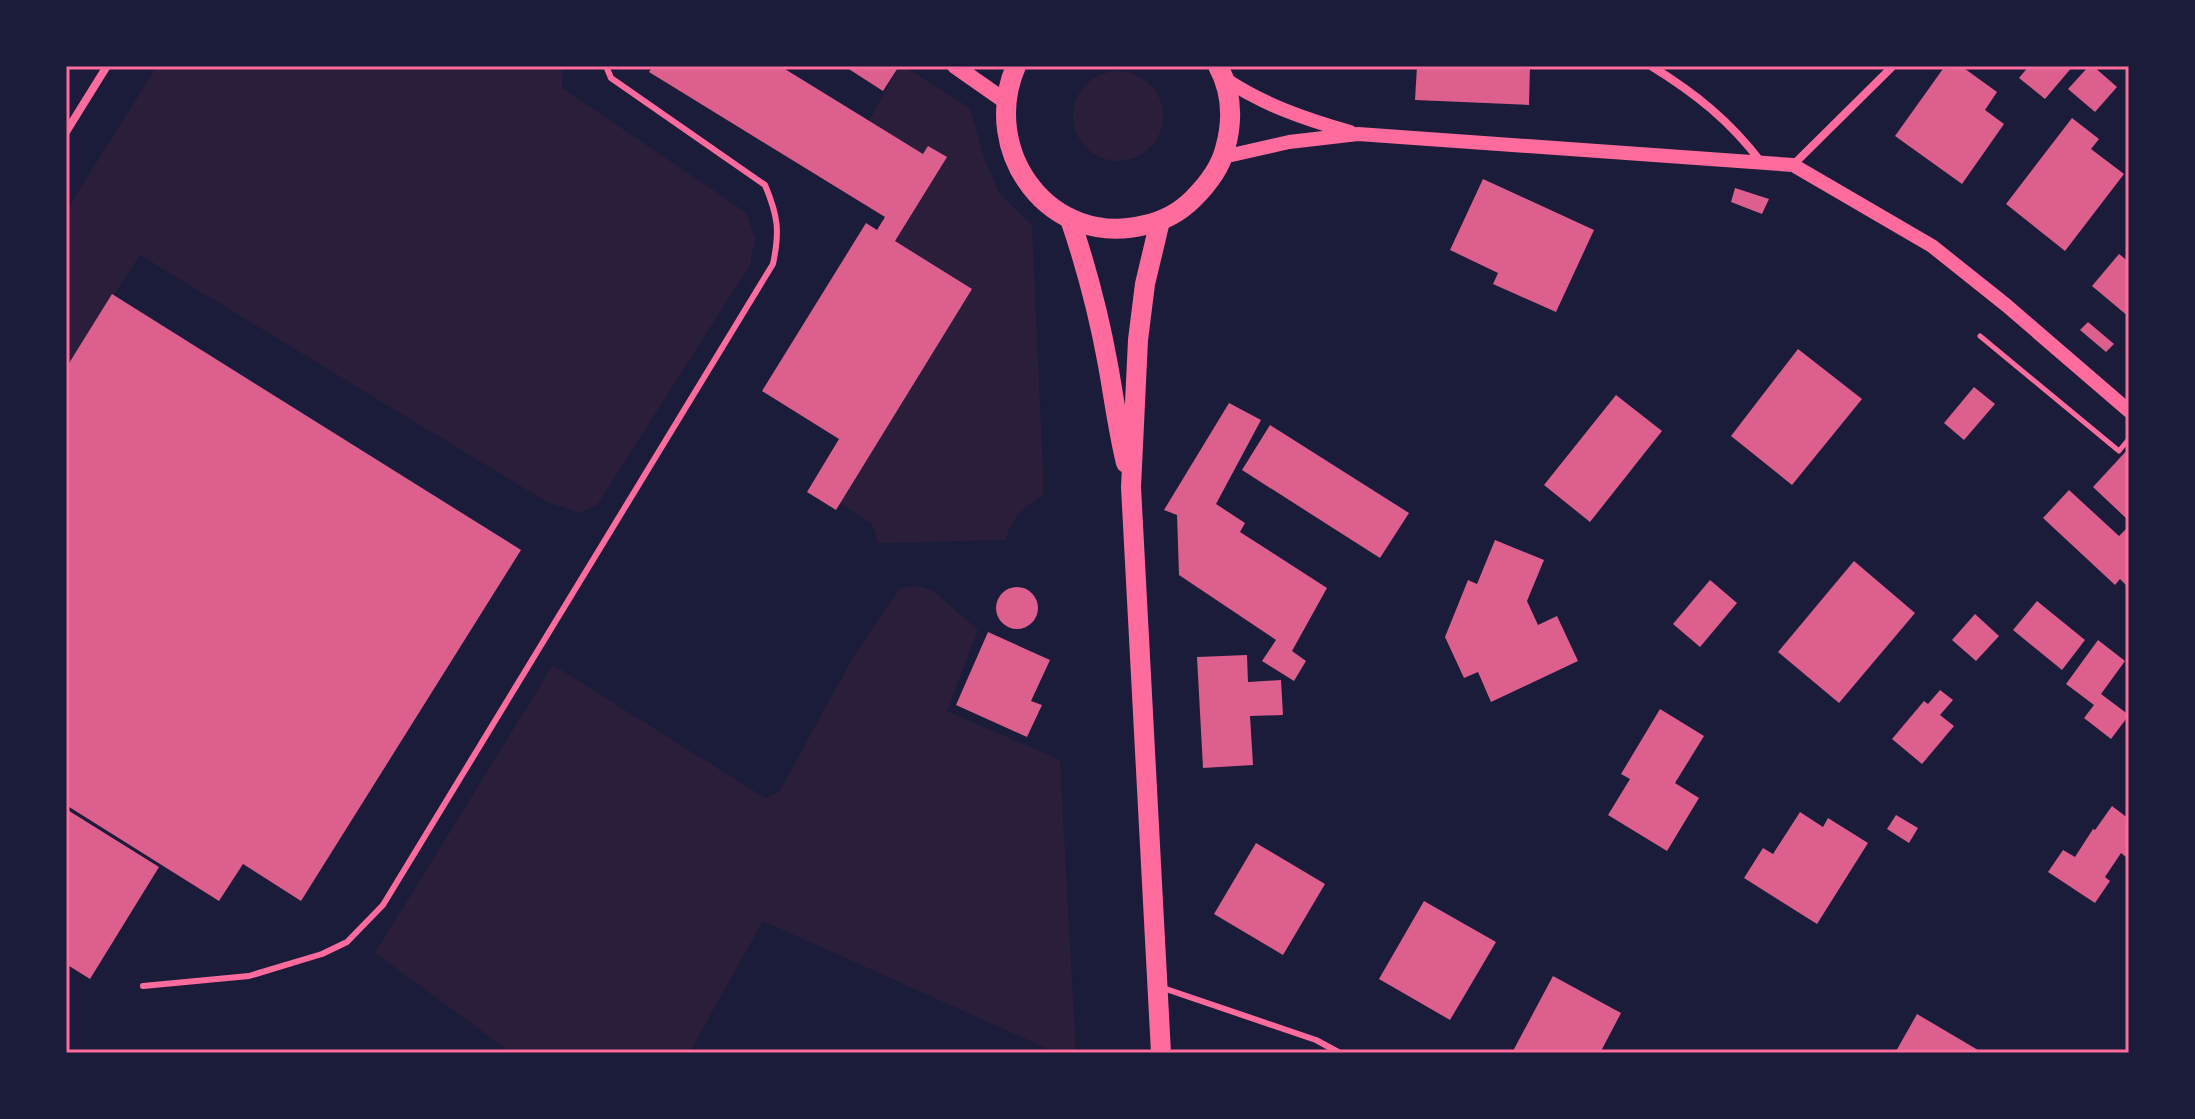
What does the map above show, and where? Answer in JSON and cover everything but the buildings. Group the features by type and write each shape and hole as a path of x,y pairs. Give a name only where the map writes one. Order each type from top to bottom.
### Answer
{"main road":[{"path":"955,66 1005,101"},
{"path":"1016,66 1005,101 1006,137 1019,171 1041,199 1070,219 1099,228 1130,229 1160,221 1186,206 1208,184 1223,157 1230,131 1230,105 1222,72"},
{"path":"1070,219 1086,265 1131,487"},
{"path":"1160,221 1145,284 1138,340 1131,487 1161,1053"}],"street":[{"path":"66,132 107,66"},
{"path":"1651,66 1714,110 1739,132 1762,162"},
{"path":"1793,165 1893,66"},
{"path":"1222,72 1250,96 1298,117 1358,134"},
{"path":"1223,157 1289,142 1358,134 1793,165 1932,246 2129,411"}],"lane":[{"path":"143,986 249,976 322,954 347,942 383,905 773,264 779,237 776,210 765,185 611,78 606,66"},
{"path":"1157,986 1316,1040 1340,1053"}],"path":[{"path":"1980,336 2119,451 2129,439"}],"shaded area":[{"path":"157,66 563,66 562,88 747,213 755,239 750,265 597,505 580,513 545,501 140,255 66,368 66,211"},
{"path":"899,66 970,108 985,161 1000,194 1032,225 1044,494 1020,513 1011,525 1006,540 878,543 872,524 840,503 972,289 895,241 923,154 869,121"},
{"path":"1118,71 1135,74 1150,84 1160,99 1163,116 1160,133 1150,148 1135,158 1118,161 1101,158 1086,148 1076,133 1073,116 1076,99 1086,84 1101,74"},
{"path":"916,586 932,590 978,630 947,711 1060,760 1076,1053 1057,1053 763,921 689,1053 509,1051 375,953 553,665 765,798 779,792 852,659 900,588"}]}
